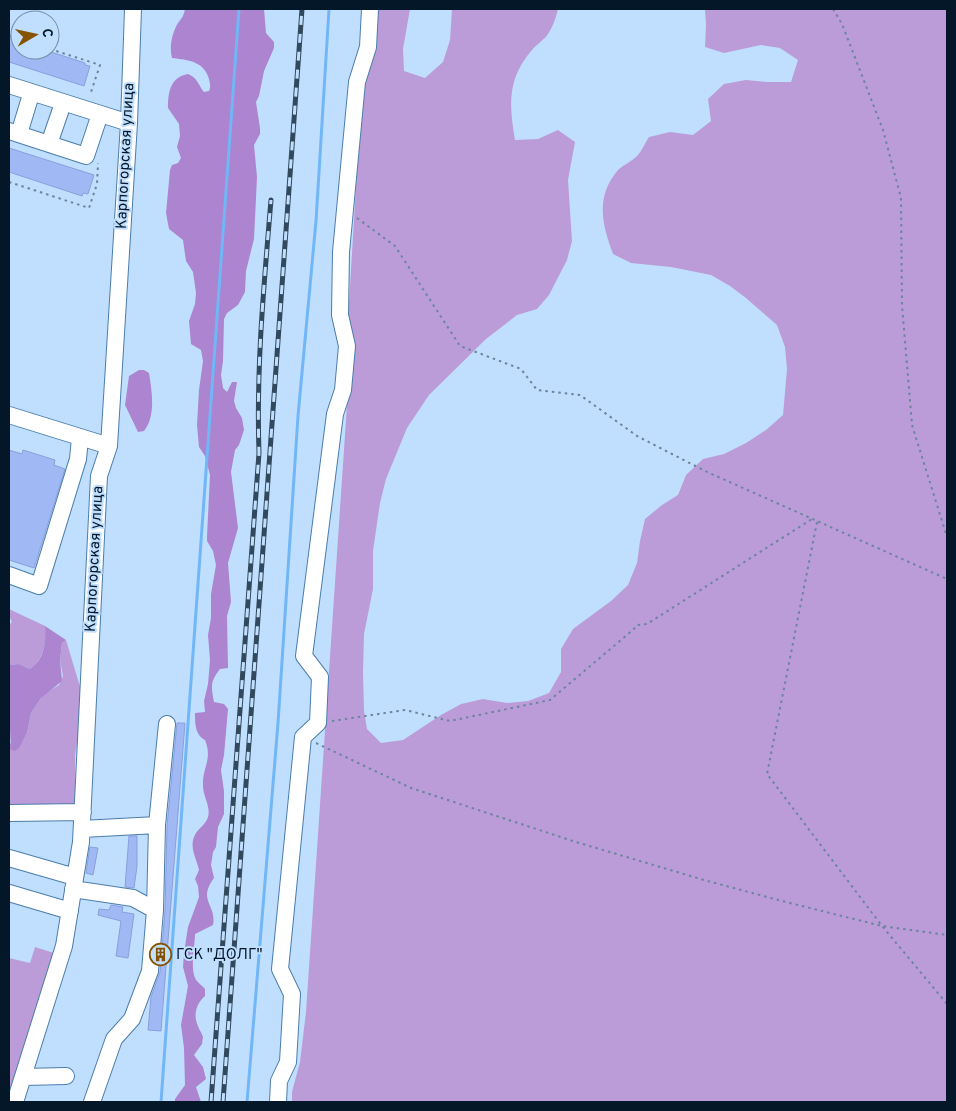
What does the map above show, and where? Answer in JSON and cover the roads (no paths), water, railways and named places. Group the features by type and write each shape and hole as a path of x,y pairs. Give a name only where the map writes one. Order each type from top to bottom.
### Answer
{"street":[{"name":"Карпогорская улица","path":"15,1102 64,946 82,829 99,476 109,446 129,123 133,9"},
{"path":"278,1102 279,1081 288,1062 292,994 280,969 303,737 318,723 320,677 304,656 335,414 342,390 347,346 340,315 341,252 357,82 368,47 370,9"},
{"path":"9,85 129,123"},
{"path":"29,101 14,133 86,156 93,112"},
{"path":"49,144 60,112"},
{"path":"9,415 109,446"},
{"path":"9,574 39,586 78,459 80,438"},
{"path":"92,1102 114,1039 132,1019 150,971 156,910 157,825 167,724"},
{"path":"9,813 83,812"},
{"path":"82,829 157,825"},
{"path":"9,858 74,883 133,898 156,910"},
{"path":"9,893 70,911"},
{"path":"22,1077 66,1076"}],"waterway":[{"path":"161,1102 239,9"},
{"path":"247,1102 278,723 298,416 316,221 329,9"}],"railway":[{"path":"223,1102 302,9"},
{"path":"211,1102 259,453 260,358 271,200"}],"place":[{"name":"ГСК \"ДОЛГ\"","path":"160,955"}]}
